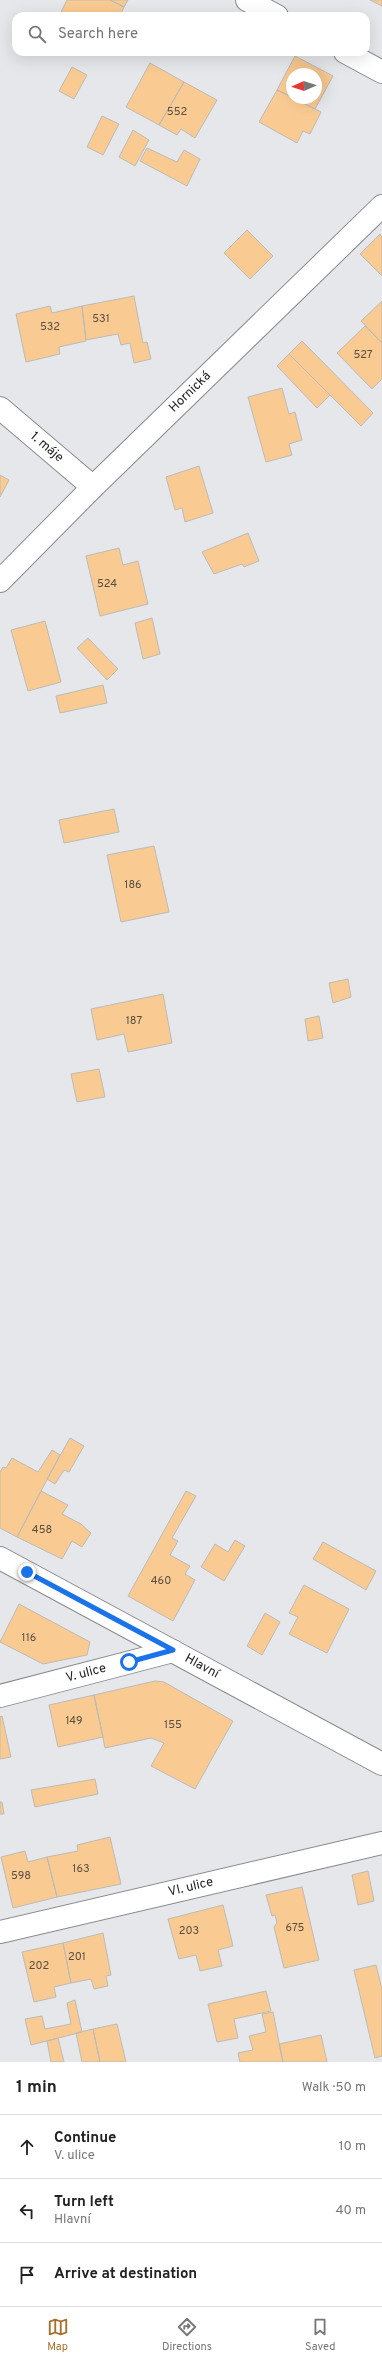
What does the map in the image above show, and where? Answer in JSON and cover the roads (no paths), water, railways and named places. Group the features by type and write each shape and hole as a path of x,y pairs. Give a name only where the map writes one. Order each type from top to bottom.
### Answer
{"street":[{"path":"247,0 270,12"},
{"path":"352,56 382,72"},
{"name":"Hornická","path":"0,581 93,487 382,206"},
{"name":"1. máje","path":"0,408 93,487"},
{"name":"Hlavní","path":"0,1558 382,1764"},
{"name":"V. ulice","path":"0,1696 173,1650"},
{"name":"VI. ulice","path":"0,1932 382,1843"}]}
